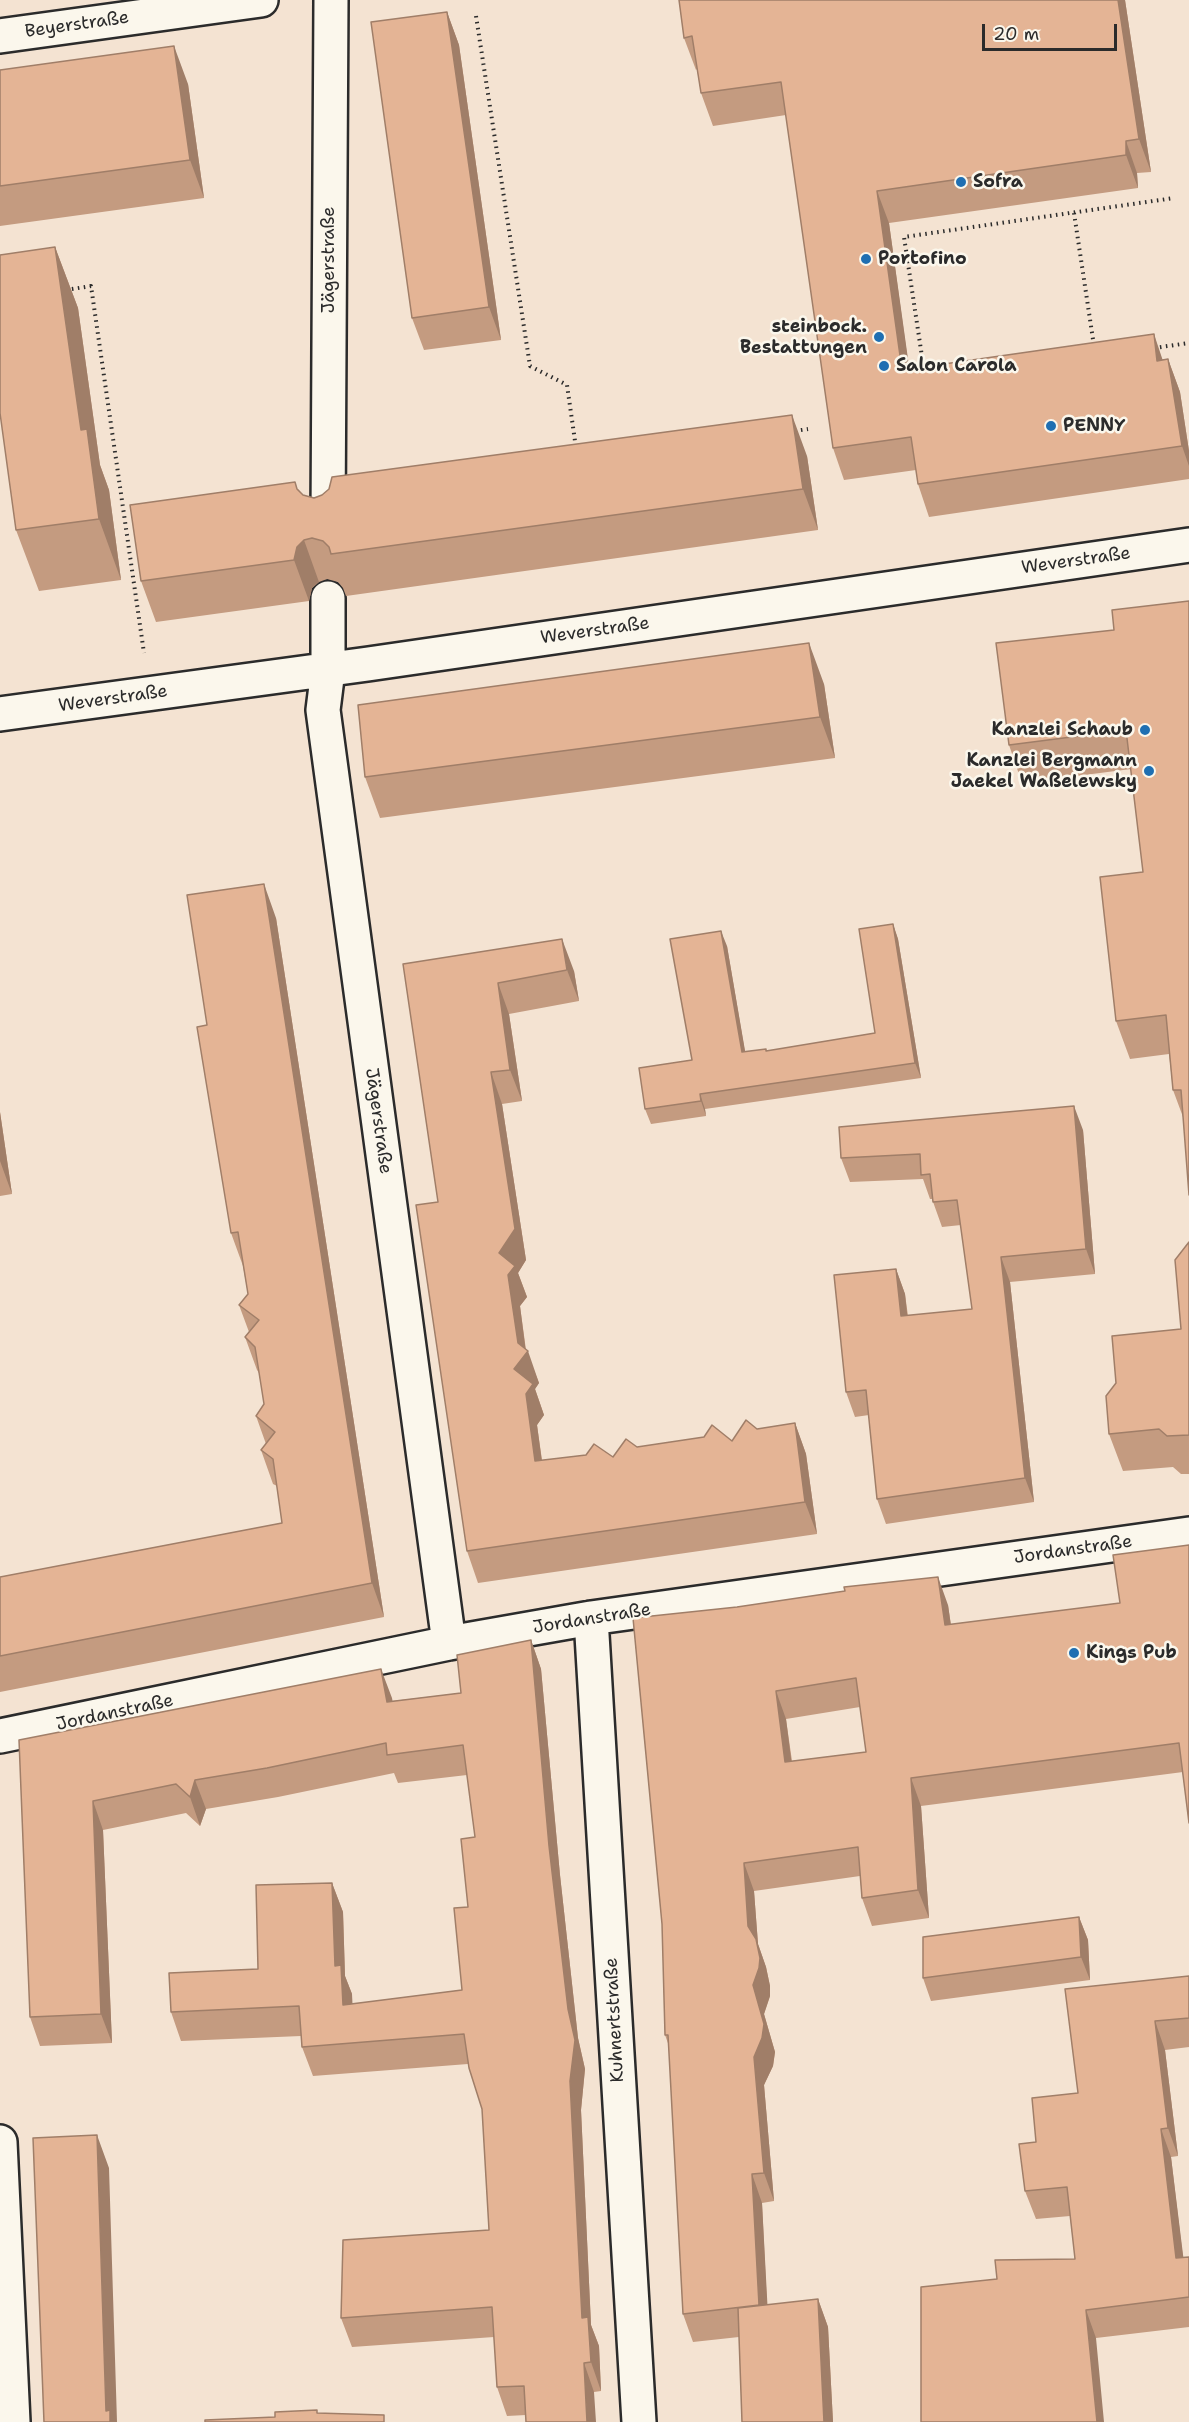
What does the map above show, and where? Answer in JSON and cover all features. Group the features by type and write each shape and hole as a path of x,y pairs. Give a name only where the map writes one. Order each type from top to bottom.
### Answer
{"street":[{"name":"Beyerstraße","path":"0,36 261,0"},
{"name":"Jägerstraße","path":"328,520 331,0"},
{"name":"Weverstraße","path":"0,714 328,670 1189,545"},
{"name":"Jägerstraße","path":"328,598 328,670 323,710 449,1643"},
{"name":"Jordanstraße","path":"0,1736 449,1643 591,1618 1189,1534"},
{"name":"Kuhnertstraße","path":"591,1618 639,2422"},
{"path":"0,2142 13,2422"}],"path":[{"path":"476,15 530,366 567,386 576,449"},
{"path":"925,380 904,237 1174,198"},
{"path":"1074,213 1095,356"},
{"path":"57,291 91,286 144,653"},
{"path":"1142,350 1189,343"},
{"path":"785,432 808,429"},
{"path":"126,533 138,531"}],"building":[{"path":"679,0 1118,0 1139,139 1126,141 1126,155 877,191 902,370 1154,334 1157,361 1168,359 1182,446 918,484 911,437 833,448 781,82 701,93 692,36 684,38"},
{"path":"447,12 489,307 412,318 371,22"},
{"path":"174,46 190,160 0,186 0,70"},
{"path":"55,247 81,430 87,429 99,519 16,530 0,413 0,255"},
{"path":"792,415 803,489 331,554 329,547 323,541 312,538 304,540 297,547 294,560 141,581 130,505 295,482 297,489 303,495 314,498 329,489 332,477"},
{"path":"1189,601 1189,1195 1181,1090 1173,1090 1166,1015 1116,1021 1100,877 1143,872 1126,730 1009,745 996,643 1114,630 1112,610"},
{"path":"809,643 820,717 365,777 358,705"},
{"path":"264,884 372,1583 0,1656 0,1577 282,1523 273,1459 261,1450 275,1432 256,1416 264,1404 255,1347 245,1337 259,1320 239,1305 248,1294 238,1232 231,1233 197,1027 207,1025 187,895"},
{"path":"893,924 915,1063 700,1094 701,1101 645,1109 639,1068 692,1060 670,939 721,931 742,1052 766,1049 766,1051 875,1033 859,929"},
{"path":"562,939 567,970 498,983 510,1070 491,1072 515,1229 499,1253 515,1266 508,1275 518,1343 528,1351 514,1369 533,1384 526,1394 535,1461 586,1455 594,1444 613,1457 626,1439 637,1447 704,1437 712,1425 732,1441 746,1420 757,1429 795,1423 805,1502 467,1551 416,1205 438,1202 403,964"},
{"path":"1074,1106 1086,1249 1001,1257 1025,1478 877,1499 866,1390 846,1392 834,1275 896,1269 901,1316 972,1309 957,1200 933,1202 930,1174 921,1175 920,1154 841,1158 839,1127"},
{"path":"1189,1242 1189,1435 1167,1436 1159,1429 1109,1434 1106,1396 1116,1383 1112,1336 1181,1329 1175,1260"},
{"path":"1189,1545 1189,1823 1179,1743 911,1778 918,1890 862,1898 858,1847 744,1863 748,1926 756,1939 760,1958 753,1985 764,2024 762,2038 754,2057 764,2173 752,2174 759,2305 683,2314 668,2035 665,2035 662,1924 633,1618 737,1607 845,1591 844,1587 938,1577 945,1625 1120,1603 1113,1555","holes":["856,1678 866,1752 785,1762 776,1691"]},
{"path":"531,1640 549,1846 568,2009 575,2040 570,2081 582,2318 588,2317 591,2362 584,2363 587,2422 526,2422 524,2386 497,2387 492,2307 341,2318 343,2240 489,2230 482,2109 469,2068 464,2034 302,2047 299,2006 171,2012 169,1973 258,1969 256,1885 332,1883 335,1966 341,1965 343,2005 462,1990 454,1908 468,1907 461,1839 475,1837 463,1745 387,1755 386,1743 267,1768 195,1780 190,1797 176,1784 93,1801 101,2014 30,2017 19,1740 381,1669 387,1702 461,1693 457,1655"},
{"path":"1079,1917 1081,1957 923,1978 923,1937"},
{"path":"1189,1976 1189,2018 1155,2021 1168,2128 1161,2129 1176,2258 1189,2257 1189,2297 1086,2310 1097,2422 921,2422 921,2287 997,2279 995,2260 1075,2259 1067,2187 1025,2191 1019,2144 1036,2142 1032,2098 1078,2093 1065,1989"},
{"path":"97,2135 106,2411 110,2410 110,2422 44,2422 33,2138"},
{"path":"818,2299 824,2422 742,2422 738,2308"},
{"path":"317,2410 317,2413 384,2415 384,2422 205,2422 205,2420 275,2417 275,2412"}],"place":[{"name":"Sofra","path":"961,182"},
{"name":"Portofino","path":"866,259"},
{"name":"steinbock. Bestattungen","path":"879,337"},
{"name":"Salon Carola","path":"884,366"},
{"name":"PENNY","path":"1051,426"},
{"name":"Kanzlei Schaub","path":"1145,730"},
{"name":"Kanzlei Bergmann Jaekel Waßelewsky","path":"1149,771"},
{"name":"Kings Pub","path":"1074,1653"}]}
